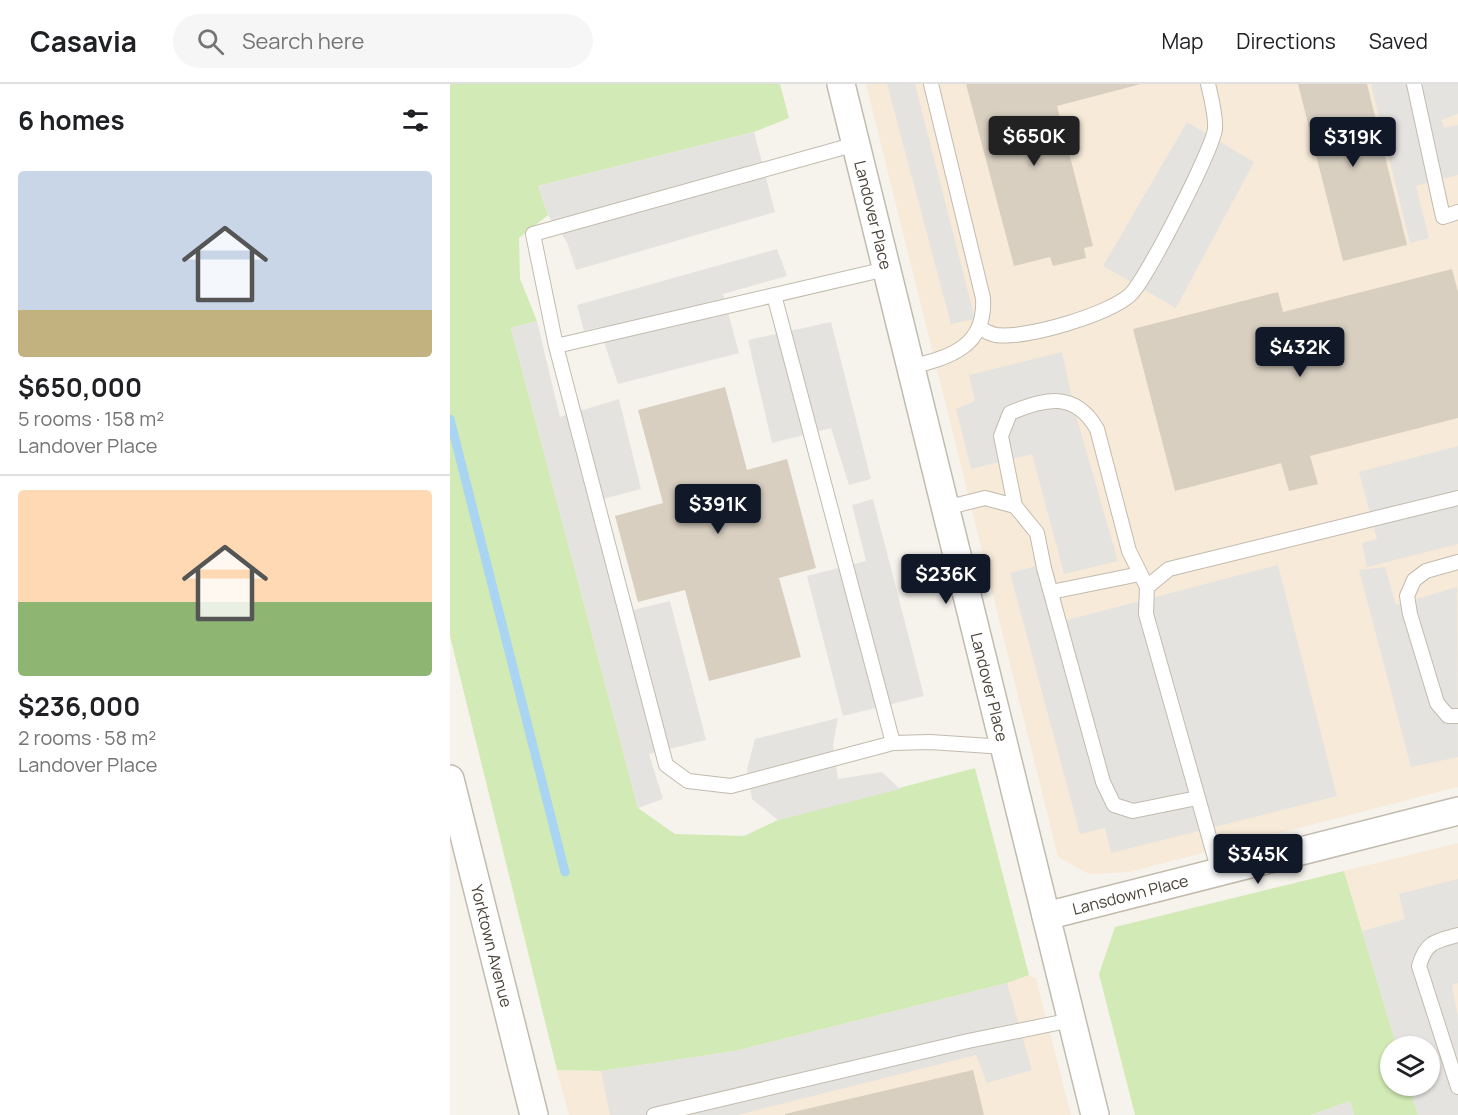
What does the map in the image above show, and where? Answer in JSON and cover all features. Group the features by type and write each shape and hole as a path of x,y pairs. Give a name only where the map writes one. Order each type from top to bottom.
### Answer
{"street":[{"name":"Landover Place","path":"841,84 1095,1115"},
{"name":"Yorktown Avenue","path":"450,779 534,1115"},
{"name":"Lansdown Place","path":"1046,916 1458,811"}],"lane":[{"path":"911,367 944,359 968,345 979,328 984,313 983,298 930,84"},
{"path":"979,328 996,334 1020,335 1105,310 1130,295 1148,271 1208,151 1215,128 1208,84"},
{"path":"1414,84 1443,217 1458,212"},
{"path":"856,144 533,234 556,346 666,765 688,781 731,786 893,742 1005,747"},
{"path":"556,346 886,269"},
{"path":"774,295 893,742"},
{"path":"1197,798 1133,811 1114,805 1103,782 1037,533 1015,506 1001,436 1010,413 1033,403 1067,401 1090,416 1097,429 1129,551 1147,588 1146,614 1219,872"},
{"path":"945,508 985,498 1015,506"},
{"path":"1147,588 1169,569 1458,498"},
{"path":"1458,562 1426,571 1414,580 1407,596 1437,703 1448,716 1458,717"},
{"path":"1051,592 1140,574"},
{"path":"1458,935 1437,941 1423,952 1419,966 1458,1087"},
{"path":"654,1115 968,1041 1072,1020"}],"shaded area":[{"path":"866,84 1458,84 1458,787 1129,872 1089,874 1058,857"},
{"path":"887,84 915,84 975,319 951,324"},
{"path":"1371,84 1458,84 1458,114 1442,120 1444,128 1458,125 1458,175 1416,186 1429,238 1410,243"},
{"path":"1187,122 1254,162 1176,308 1103,266"},
{"path":"754,132 775,212 576,270 567,242 548,215 538,186"},
{"path":"777,249 787,276 723,294 739,353 618,384 599,327 584,331 577,305"},
{"path":"537,321 560,417 619,399 641,489 603,499 633,610 670,601 706,740 649,754 663,799 638,808 511,328"},
{"path":"831,322 871,479 849,485 831,428 772,443 748,340"},
{"path":"1062,352 1075,412 1118,561 1064,574 1032,454 971,469 956,409 975,401 969,375"},
{"path":"1458,446 1458,544 1367,567 1362,543 1377,539 1359,472"},
{"path":"873,499 924,696 843,716 807,576 866,561 852,505"},
{"path":"1278,565 1337,796 1111,853 1105,828 1080,834 1010,573 1036,566 1052,624"},
{"path":"1385,567 1396,605 1457,587 1458,757 1411,767 1359,570"},
{"path":"838,718 833,745 838,779 882,772 900,789 778,820 752,799 747,769 755,739"},
{"path":"1458,843 1458,1115 1418,1115 1412,1096 1440,1096 1440,1036 1394,1036 1344,871"},
{"path":"1458,879 1458,983 1452,985 1458,1018 1458,1115 1418,1115 1412,1096 1440,1096 1440,1036 1394,1036 1362,931 1405,919 1399,894"},
{"path":"1029,975 1036,978 1071,1115 569,1115 557,1070 602,1071 735,1051 1007,983"},
{"path":"1007,983 1032,1070 987,1083 976,1055 737,1115 610,1115 601,1071 735,1051"},
{"path":"1350,1101 1354,1115 1311,1115"}],"green space":[{"path":"450,84 780,84 789,118 754,132 538,186 548,215 519,238 520,279 537,321 511,328 638,808 675,834 744,836 778,820 975,768 1029,975 1007,983 735,1051 601,1071 557,1070 450,636"},
{"path":"1344,871 1394,1036 1380,1036 1380,1096 1412,1096 1418,1115 1354,1115 1350,1101 1311,1115 1135,1115 1099,974 1115,927"}],"building":[{"path":"966,84 1141,84 1057,106 1093,246 1084,248 1086,258 1053,266 1050,257 1014,266"},
{"path":"1298,84 1367,84 1407,245 1343,261"},
{"path":"1452,269 1458,292 1458,418 1310,456 1318,484 1289,491 1281,463 1175,491 1133,329 1278,292 1283,312"},
{"path":"725,387 747,470 787,459 816,568 779,578 801,657 709,681 685,590 638,602 615,516 663,503 638,410"},
{"path":"973,1070 984,1115 785,1115 785,1114"}],"waterway":[{"path":"450,419 565,872"}]}
